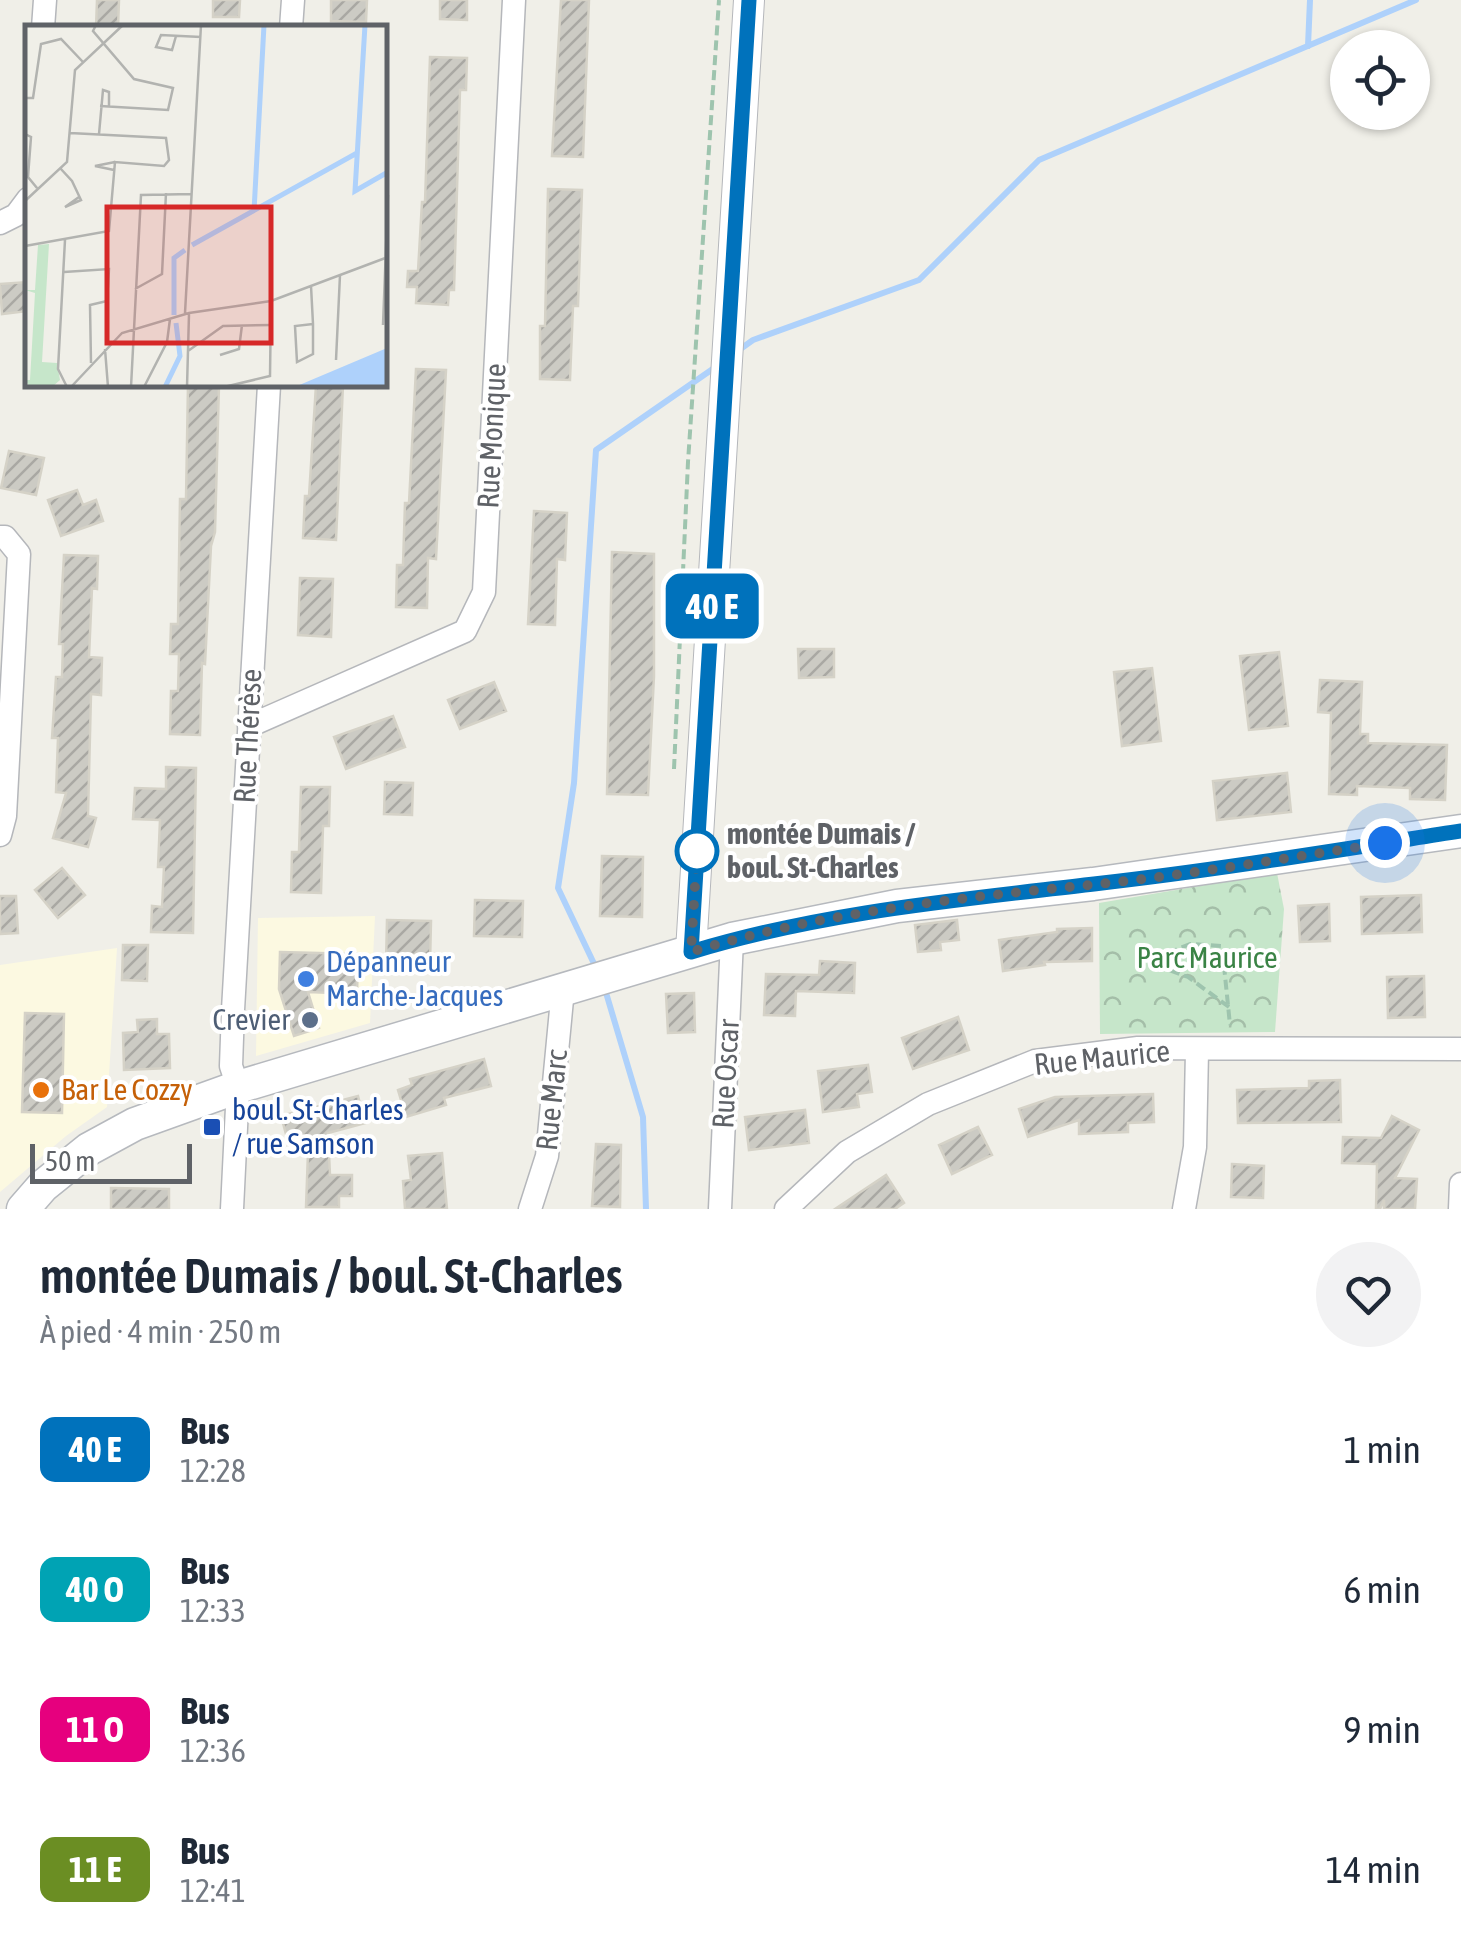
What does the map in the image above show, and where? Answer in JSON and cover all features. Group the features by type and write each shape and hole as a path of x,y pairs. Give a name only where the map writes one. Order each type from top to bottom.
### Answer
{"main road":[{"path":"23,1209 43,1186 89,1148 134,1124 238,1087 732,939 897,906 1093,884 1461,831"}],"street":[{"path":"43,25 44,0"},
{"path":"291,25 293,0"},
{"name":"Rue Monique","path":"248,726 465,631 484,592 514,0"},
{"path":"691,952 748,0"},
{"path":"0,223 16,215 25,203"},
{"name":"Rue Thérèse","path":"232,1209 238,1087 231,1066 233,1010 269,388"},
{"path":"0,537 6,537 19,554 5,816 0,835"},
{"name":"Rue Oscar","path":"720,1209 732,939"},
{"name":"Rue Marc","path":"530,1209 547,1156 563,989"},
{"name":"Rue Maurice","path":"786,1209 847,1152 928,1104 1035,1061 1138,1048 1461,1049"},
{"path":"1184,1209 1195,1147 1197,1051"},
{"path":"1460,1209 1461,1184"}],"path":[{"path":"674,781 688,462 719,0"},
{"path":"1229,1007 1188,976 1164,968 1173,951 1190,944 1222,946 1229,1007 1233,1049"}],"shaded area":[{"path":"375,916 370,1023 256,1056 258,918"},
{"path":"117,948 107,1107 0,1192 0,965"}],"green space":[{"name":"Parc Maurice","path":"1277,873 1284,909 1275,1032 1100,1034 1099,903"}],"building":[{"path":"97,0 119,0 118,25 96,25"},
{"path":"213,0 240,0 239,17 213,17"},
{"path":"331,0 367,0 366,22 331,21"},
{"path":"440,0 467,0 467,20 440,19"},
{"path":"561,0 589,0 583,157 552,156"},
{"path":"430,57 467,58 466,90 460,90 454,290 449,290 448,305 416,303 417,287 407,287 408,271 418,271 425,202"},
{"path":"548,189 582,190 578,306 573,306 570,380 540,379"},
{"path":"25,282 25,311 2,314 0,284"},
{"path":"416,369 446,370 436,559 428,558 427,608 396,607 397,565 403,565 405,503 409,503"},
{"path":"188,388 219,388 215,532 205,664 202,663 200,735 170,734 171,691 178,691 179,654 170,654 171,624 178,624 180,499 186,499"},
{"path":"316,388 343,388 336,540 303,538 305,496 309,496"},
{"path":"9,451 44,458 36,495 1,488"},
{"path":"77,490 83,505 96,500 103,521 61,536 48,500"},
{"path":"534,511 567,513 565,560 557,559 555,625 528,624"},
{"path":"612,552 654,554 654,676 648,795 607,794"},
{"path":"64,555 98,556 97,589 92,588 89,657 102,658 101,695 91,694 88,816 96,818 88,847 53,838 66,793 56,792 58,738 52,738 56,677 62,677 63,644 59,644"},
{"path":"300,578 333,579 331,637 298,635"},
{"path":"798,649 834,649 834,677 799,678"},
{"path":"1279,652 1288,726 1249,730 1240,656"},
{"path":"1152,668 1161,741 1122,746 1114,672"},
{"path":"1320,680 1362,682 1360,734 1368,734 1368,743 1447,745 1445,800 1410,799 1410,788 1357,786 1357,795 1329,794 1331,713 1318,712"},
{"path":"494,682 506,711 460,729 448,700"},
{"path":"393,716 405,747 346,769 334,737"},
{"path":"166,767 196,768 193,933 151,932 152,906 162,907 164,867 158,867 160,820 133,819 135,788 166,789"},
{"path":"1287,773 1291,812 1217,820 1213,781"},
{"path":"385,782 413,783 412,815 384,814"},
{"path":"301,787 330,787 329,826 323,826 321,893 291,892 292,852 299,852"},
{"path":"602,856 643,857 642,917 600,916"},
{"path":"62,868 85,895 58,918 35,890"},
{"path":"1421,895 1422,932 1362,934 1361,897"},
{"path":"0,896 16,896 18,933 0,934"},
{"path":"475,900 523,901 522,937 474,936"},
{"path":"1329,904 1330,941 1300,942 1298,906"},
{"path":"387,920 431,921 430,964 386,963"},
{"path":"957,920 959,940 940,942 941,950 918,952 915,925"},
{"path":"1092,928 1092,961 1044,962 1045,965 1003,971 999,940 1057,929"},
{"path":"123,945 148,945 147,981 122,980"},
{"path":"280,952 358,954 357,994 308,992 319,1028 294,1036 279,989"},
{"path":"820,961 855,963 854,993 796,991 795,1016 764,1015 766,974 819,975"},
{"path":"1424,976 1425,1017 1388,1018 1387,977"},
{"path":"694,993 695,1032 668,1033 666,994"},
{"path":"25,1013 64,1014 62,1113 22,1112"},
{"path":"958,1017 969,1050 913,1069 902,1038"},
{"path":"157,1019 157,1034 169,1034 170,1068 124,1070 123,1033 138,1032 137,1020"},
{"path":"484,1059 491,1086 444,1098 446,1105 406,1117 398,1090 412,1085 410,1079"},
{"path":"868,1065 872,1092 857,1094 859,1107 823,1112 818,1071"},
{"path":"1340,1080 1341,1122 1238,1123 1237,1090 1309,1088 1309,1081"},
{"path":"1153,1094 1154,1122 1128,1123 1128,1132 1079,1134 1079,1120 1028,1137 1019,1109 1055,1097"},
{"path":"358,1096 365,1123 328,1133 330,1175 352,1175 352,1196 339,1196 339,1207 306,1207 308,1152 292,1156 281,1116"},
{"path":"805,1110 809,1143 749,1150 745,1117"},
{"path":"1392,1116 1419,1130 1395,1178 1417,1179 1415,1209 1384,1209 1384,1200 1376,1209 1377,1164 1342,1163 1343,1137 1381,1138"},
{"path":"978,1127 992,1155 952,1174 939,1145"},
{"path":"596,1144 621,1145 620,1207 592,1206"},
{"path":"442,1153 447,1209 405,1209 403,1181 411,1180 408,1156"},
{"path":"1232,1164 1264,1166 1263,1198 1231,1197"},
{"path":"886,1175 904,1203 895,1209 835,1209"},
{"path":"111,1188 169,1189 169,1209 111,1209"}],"waterway":[{"path":"1308,46 1310,0"},
{"path":"739,350 753,340 919,280 1039,160 1416,0"},
{"path":"597,970 558,888 574,783 596,450 717,366"},
{"path":"604,986 643,1117 646,1209"}],"bus line":[{"path":"749,0 691,952 732,939 897,906 1093,884 1461,831"}],"place":[{"name":"montée Dumais / boul. St-Charles","path":"697,851"},
{"name":"Dépanneur Marche-Jacques","path":"306,979"},
{"name":"Crevier","path":"310,1020"},
{"name":"Bar Le Cozzy","path":"41,1090"},
{"name":"boul. St-Charles / rue Samson","path":"212,1127"}],"route":[{"path":"697,851 691,952 732,939 897,906 1093,884 1385,843"}]}
